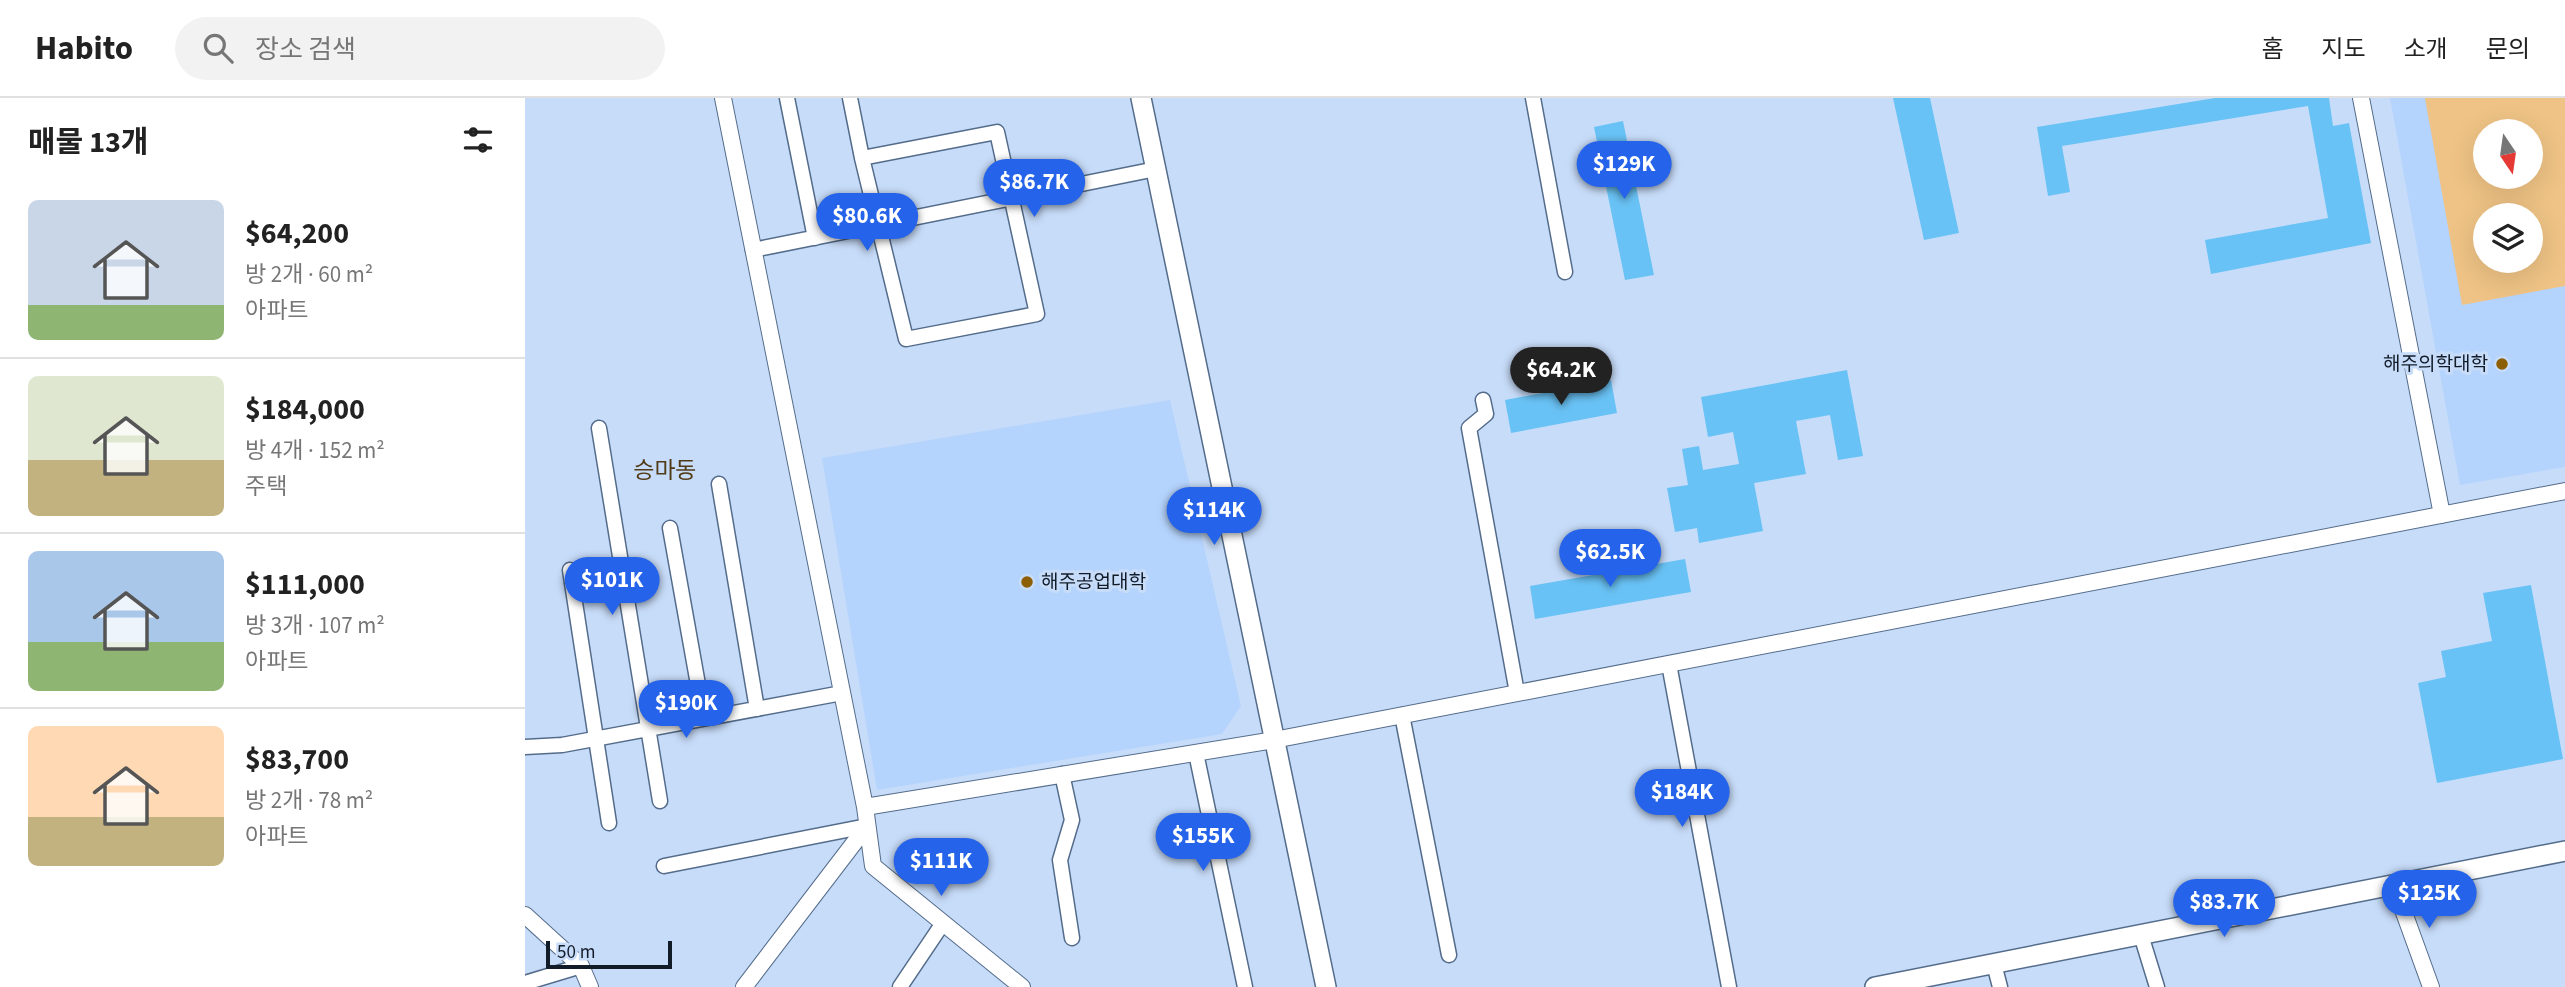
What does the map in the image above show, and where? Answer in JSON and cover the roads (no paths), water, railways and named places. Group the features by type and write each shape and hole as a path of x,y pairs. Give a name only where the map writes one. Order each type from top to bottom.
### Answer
{"main road":[{"path":"1141,98 1326,987"},
{"path":"1875,987 1936,981 1994,964 2565,851"}],"street":[{"path":"723,98 865,807 873,866 1022,987"},
{"path":"787,98 815,238"},
{"path":"850,98 862,158 906,339 1037,314 997,132 862,158"},
{"path":"1533,98 1565,272"},
{"path":"2361,98 2442,515"},
{"path":"753,250 1156,169"},
{"path":"1483,400 1486,414 1469,428 1517,693"},
{"path":"599,428 660,801"},
{"path":"719,484 757,709"},
{"path":"865,807 1274,740 2565,491"},
{"path":"670,528 704,718"},
{"path":"570,569 610,823"},
{"path":"1669,664 1729,987"},
{"path":"525,747 562,745 842,693"},
{"path":"1402,715 1450,955"},
{"path":"1196,753 1245,987"},
{"path":"1062,775 1072,820 1060,860 1072,938"},
{"path":"664,866 867,825"},
{"path":"744,987 867,825"},
{"path":"2394,885 2431,987"},
{"path":"525,915 581,966 590,987"},
{"path":"899,987 943,923"},
{"path":"2141,934 2157,987"},
{"path":"1994,964 2000,987"},
{"path":"525,984 581,966"}],"place":[{"name":"해주의학대학","path":"2502,364"},
{"name":"해주공업대학","path":"1027,582"}],"district":[{"name":"승마동","path":"665,470"}]}
